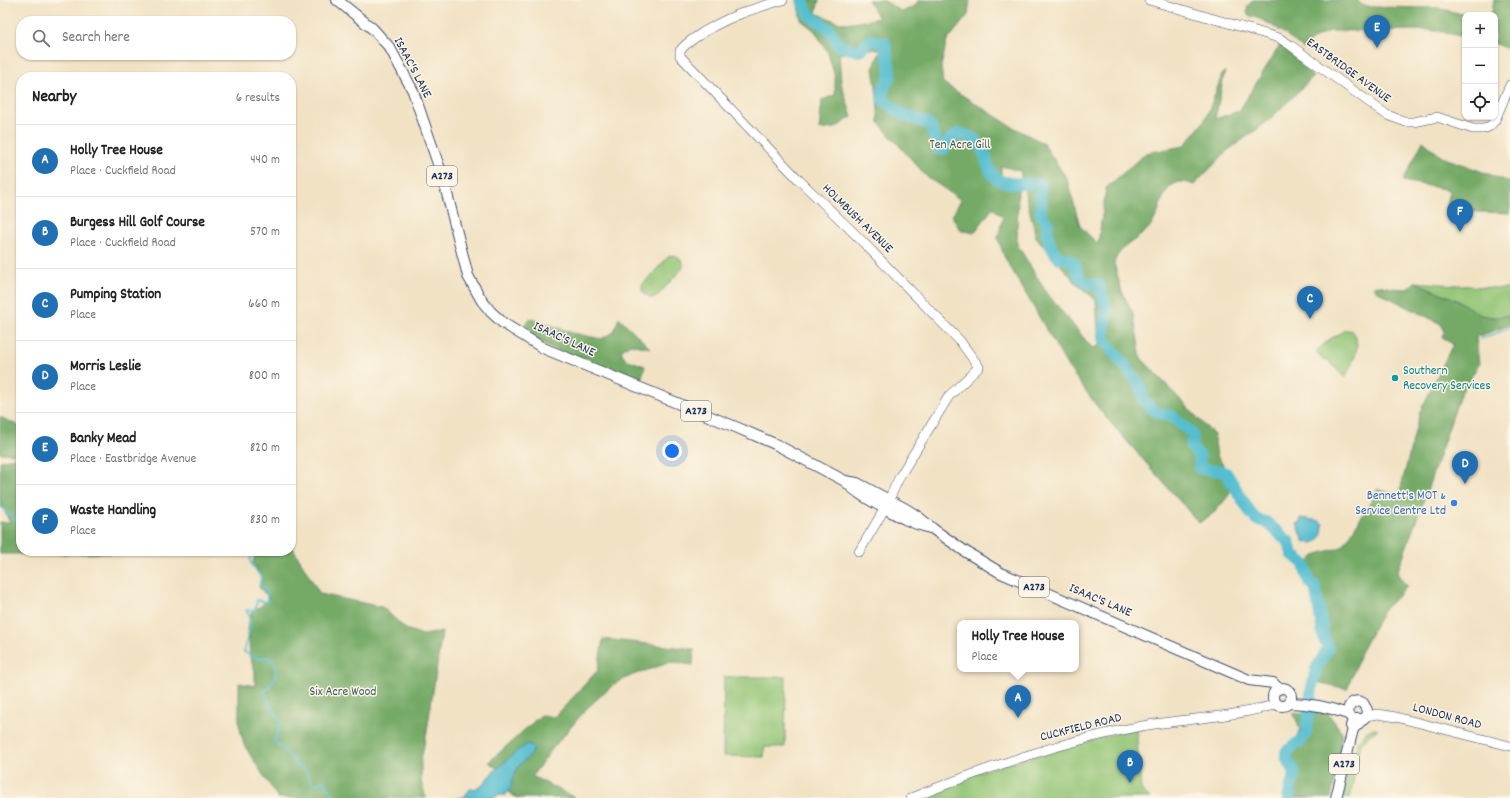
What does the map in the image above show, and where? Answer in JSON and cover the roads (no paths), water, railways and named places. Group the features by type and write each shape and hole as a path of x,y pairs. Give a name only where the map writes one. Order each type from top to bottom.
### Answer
{"main road":[{"name":"ISAAC'S LANE","path":"337,0 372,29 390,48 413,91 443,178 468,276 482,301 503,323 543,348 750,433 775,444 845,481 857,483 886,504 917,516 966,552 1001,573 1250,680 1263,683 1273,683 1276,696 1285,689 1289,699"},
{"path":"1276,696 1282,706 1289,699"},
{"name":"LONDON ROAD","path":"1289,699 1329,707 1357,716"},
{"name":"A273","path":"1336,798 1357,716"}],"street":[{"name":"HOLMBUSH AVENUE","path":"783,0 734,15 709,28 684,46 680,51 680,56 800,181 851,230 960,341 979,367 949,396 900,476 886,504"},
{"name":"EASTBRIDGE AVENUE","path":"1149,0 1279,38 1387,115 1406,122 1414,122 1438,117 1473,129 1484,129 1490,126 1495,120 1510,85"},
{"path":"859,552 886,504"},
{"name":"CUCKFIELD ROAD","path":"911,798 978,772 1064,744 1143,726 1253,711 1264,708 1276,696"},
{"name":"LONDON ROAD","path":"1357,716 1378,714 1404,719 1510,746"}],"water":[{"path":"1300,518 1320,521 1323,524 1322,533 1319,540 1313,543 1304,541 1297,524 1300,523"},
{"path":"528,744 534,749 518,768 510,789 506,795 499,795 492,798 457,798 464,797 470,789 478,788 483,785 489,776 518,750"}],"waterway":[{"path":"802,0 809,15 829,29 840,46 859,51 871,40 885,43 891,75 884,87 882,99 903,115 927,123 931,127 938,149 944,149 948,142 959,133 970,137 982,148 992,174 997,179 1006,183 1040,184 1041,214 1048,224 1047,233 1053,251 1059,258 1067,259 1074,263 1080,277 1084,282 1099,285 1107,309 1103,338 1140,385 1143,400 1154,411 1172,416 1192,434 1193,438 1191,447 1200,456 1199,468 1226,473 1252,515 1257,520 1266,522 1289,542 1292,554 1304,564 1309,582 1315,586 1324,639 1328,648 1316,669 1312,686 1306,733 1300,741 1286,752 1286,757 1295,772 1288,798"},
{"path":"1480,339 1510,328"},
{"path":"0,506 16,520"},
{"path":"251,556 251,563 261,577 260,584 266,593 267,601 257,600 255,610 246,610 249,615 250,627 244,652 259,659 264,657 270,658 276,667 276,676 264,691 269,700 268,704 279,717 280,721 279,729 274,741 293,759 297,767 304,769 314,784 324,781 335,798"}],"place":[{"name":"Banky Mead","path":"1377,48"},
{"name":"Waste Handling","path":"1460,232"},
{"name":"Pumping Station","path":"1310,319"},
{"name":"Southern Recovery Services","path":"1395,378"},
{"name":"Morris Leslie","path":"1465,484"},
{"name":"Bennett's MOT & Service Centre Ltd","path":"1454,503"},
{"name":"Holly Tree House","path":"1018,718"},
{"name":"Burgess Hill Golf Course","path":"1130,783"}],"park label":[{"name":"Ten Acre Gill","path":"960,145"},
{"name":"Six Acre Wood","path":"343,692"}]}
